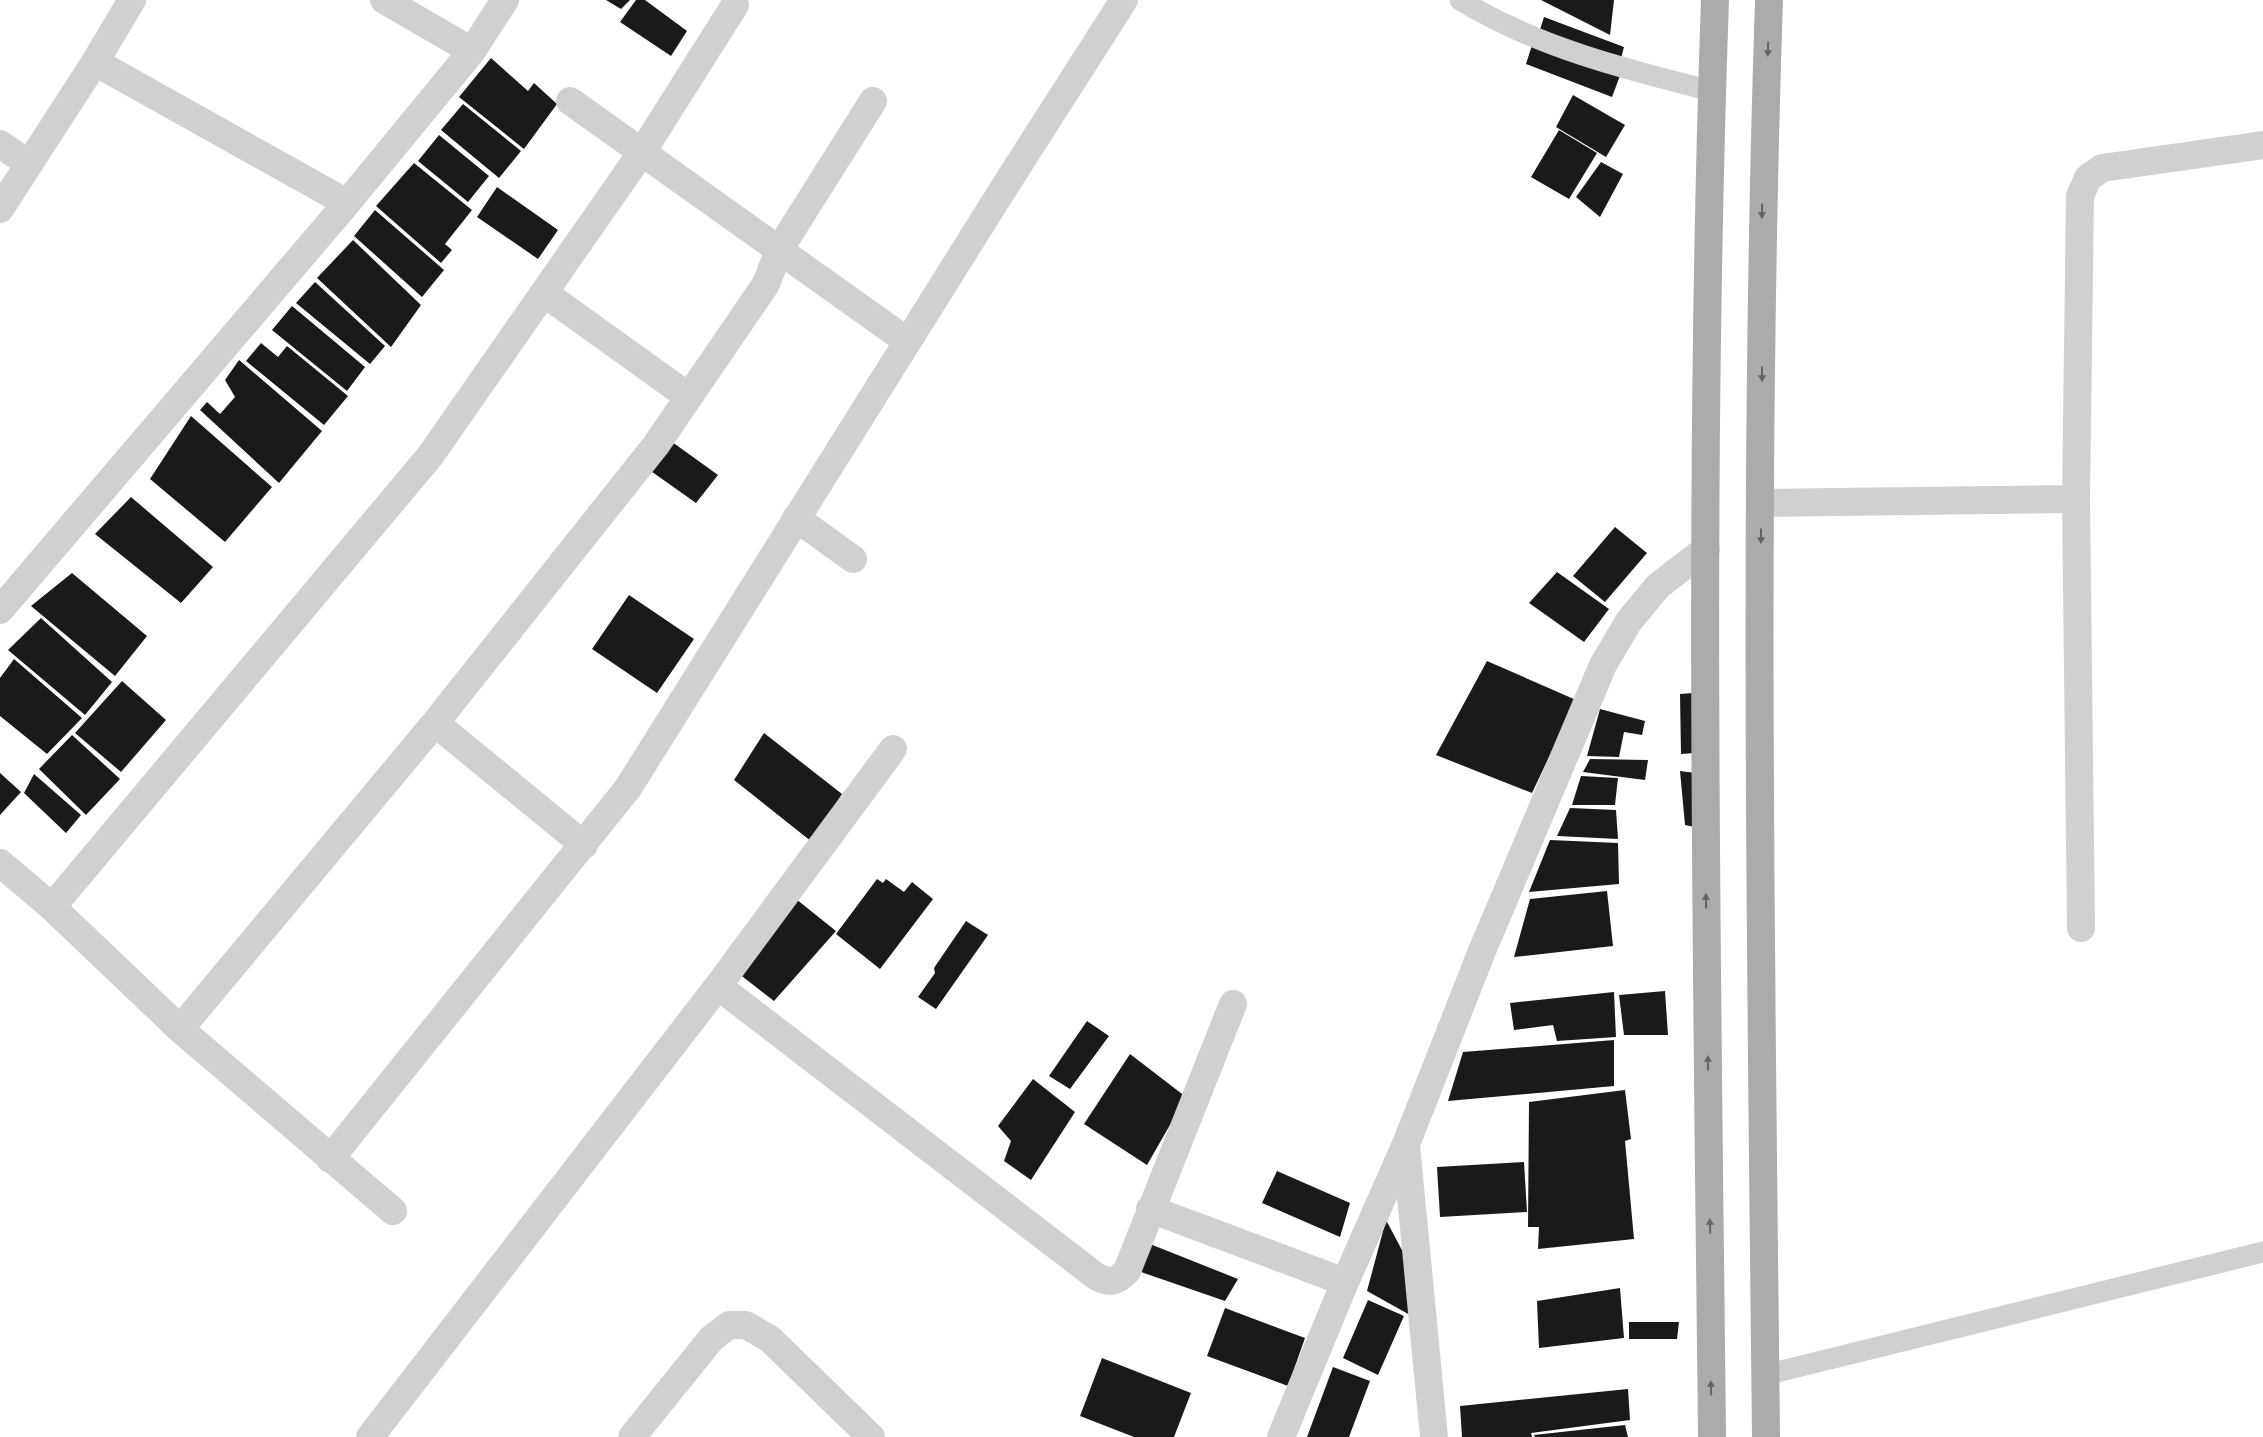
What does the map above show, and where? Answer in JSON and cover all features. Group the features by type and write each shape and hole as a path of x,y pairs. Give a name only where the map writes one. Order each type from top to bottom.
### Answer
{"main road":[{"path":"1712,1437 1705,790 1708,214 1715,0"},
{"path":"1766,1437 1760,791 1762,206 1769,0"}],"street":[{"path":"0,209 95,62 132,0"},
{"path":"384,0 472,51"},
{"path":"0,610 348,203 472,51 505,0"},
{"path":"330,1159 628,788 908,340 1124,0"},
{"path":"52,907 430,456 642,152 735,5"},
{"path":"95,62 348,203"},
{"path":"570,101 908,340"},
{"path":"180,1029 435,723 656,445 766,284 779,250 873,101"},
{"path":"0,144 28,164"},
{"path":"2081,928 2076,500 2080,196 2088,178 2102,168 2263,145"},
{"path":"544,293 689,397"},
{"path":"1762,504 2076,500"},
{"path":"796,518 853,559"},
{"path":"1281,1437 1345,1282 1406,1144 1482,951 1603,665 1629,621 1658,586 1706,550"},
{"path":"435,723 584,845"},
{"path":"370,1437 718,986 893,749"},
{"path":"0,864 52,907 180,1029 393,1211"},
{"path":"718,986 1098,1277 1108,1282 1118,1280 1127,1271 1150,1209 1233,1004"},
{"path":"1406,1144 1434,1437"},
{"path":"1150,1209 1345,1282"},
{"path":"632,1437 711,1338 729,1325 746,1324 770,1338 871,1437"}],"lane":[{"path":"1460,0 1483,14 1540,40 1602,63 1712,92"},
{"path":"1766,1375 2263,1252"}],"building":[{"path":"606,0 630,0 621,9"},
{"path":"636,0 645,0 687,31 671,56 620,22"},
{"path":"1541,0 1614,0 1610,35"},
{"path":"1544,17 1624,47 1619,66 1538,36"},
{"path":"1533,42 1621,73 1612,97 1526,64"},
{"path":"491,58 528,91 534,83 557,104 524,149 459,97"},
{"path":"1573,95 1625,125 1606,157 1556,127"},
{"path":"463,104 521,151 499,178 441,130"},
{"path":"1559,130 1597,153 1569,199 1531,177"},
{"path":"439,135 489,176 468,202 418,161"},
{"path":"1601,162 1623,174 1600,217 1576,197"},
{"path":"414,163 472,210 445,244 452,250 441,263 376,206"},
{"path":"497,187 558,230 538,259 477,217"},
{"path":"375,210 444,270 422,297 354,236"},
{"path":"353,240 421,305 391,347 317,278"},
{"path":"315,282 385,346 370,364 296,303"},
{"path":"292,306 365,367 347,391 272,330"},
{"path":"261,343 278,357 287,346 348,396 324,425 246,361"},
{"path":"239,360 322,431 279,483 200,410 207,402 220,414 235,397 225,380"},
{"path":"191,416 272,487 225,542 150,479"},
{"path":"668,439 718,475 696,503 648,469"},
{"path":"131,497 213,567 181,603 95,534"},
{"path":"1615,527 1647,553 1605,602 1573,576"},
{"path":"1557,572 1609,609 1584,642 1529,603"},
{"path":"72,573 147,636 115,676 31,606"},
{"path":"629,595 694,639 657,693 592,649"},
{"path":"41,618 112,682 85,715 8,650"},
{"path":"14,659 82,718 47,754 0,716 0,678"},
{"path":"1487,661 1576,700 1532,793 1436,755"},
{"path":"122,681 166,720 121,772 75,733"},
{"path":"1694,693 1694,753 1681,754 1680,694"},
{"path":"1600,709 1645,721 1642,735 1624,732 1619,757 1587,756"},
{"path":"764,733 842,794 812,842 734,780"},
{"path":"72,735 120,779 86,815 39,769"},
{"path":"1590,759 1648,760 1645,780 1583,772"},
{"path":"1680,771 1696,773 1695,827 1685,825"},
{"path":"0,773 21,792 0,815"},
{"path":"34,774 81,815 66,833 24,793"},
{"path":"1581,776 1618,778 1615,805 1572,805"},
{"path":"1570,808 1616,810 1618,839 1557,836"},
{"path":"1550,840 1618,843 1619,884 1529,892"},
{"path":"877,879 883,883 886,879 904,892 912,882 933,899 880,969 836,934"},
{"path":"1607,891 1613,946 1514,957 1530,899"},
{"path":"791,895 836,931 774,1001 734,970"},
{"path":"966,921 988,935 936,1009 918,997 935,973 934,968"},
{"path":"1665,991 1668,1035 1624,1035 1619,995"},
{"path":"1614,992 1616,1037 1557,1041 1553,1025 1514,1030 1510,1003"},
{"path":"1087,1021 1109,1036 1070,1089 1049,1076"},
{"path":"1614,1040 1614,1086 1448,1101 1463,1052"},
{"path":"1130,1054 1186,1097 1147,1165 1084,1124"},
{"path":"1033,1079 1075,1112 1031,1180 1004,1161 1011,1141 998,1126"},
{"path":"1625,1090 1631,1139 1625,1141 1634,1239 1538,1249 1539,1227 1528,1227 1529,1102"},
{"path":"1524,1162 1527,1212 1440,1217 1437,1167"},
{"path":"1277,1171 1350,1203 1340,1237 1262,1203"},
{"path":"1386,1220 1412,1269 1410,1315 1367,1291"},
{"path":"1150,1244 1238,1279 1225,1301 1141,1272"},
{"path":"1620,1288 1624,1338 1539,1348 1537,1301"},
{"path":"1368,1300 1404,1316 1378,1375 1343,1358"},
{"path":"1225,1308 1305,1338 1288,1386 1207,1356"},
{"path":"1629,1322 1679,1322 1677,1339 1629,1339"},
{"path":"1102,1358 1191,1393 1174,1437 1134,1437 1080,1416"},
{"path":"1333,1367 1370,1381 1349,1437 1307,1437"},
{"path":"1628,1389 1630,1420 1531,1433 1532,1437 1462,1437 1460,1406"},
{"path":"1625,1425 1628,1437 1535,1437 1534,1435"}]}
